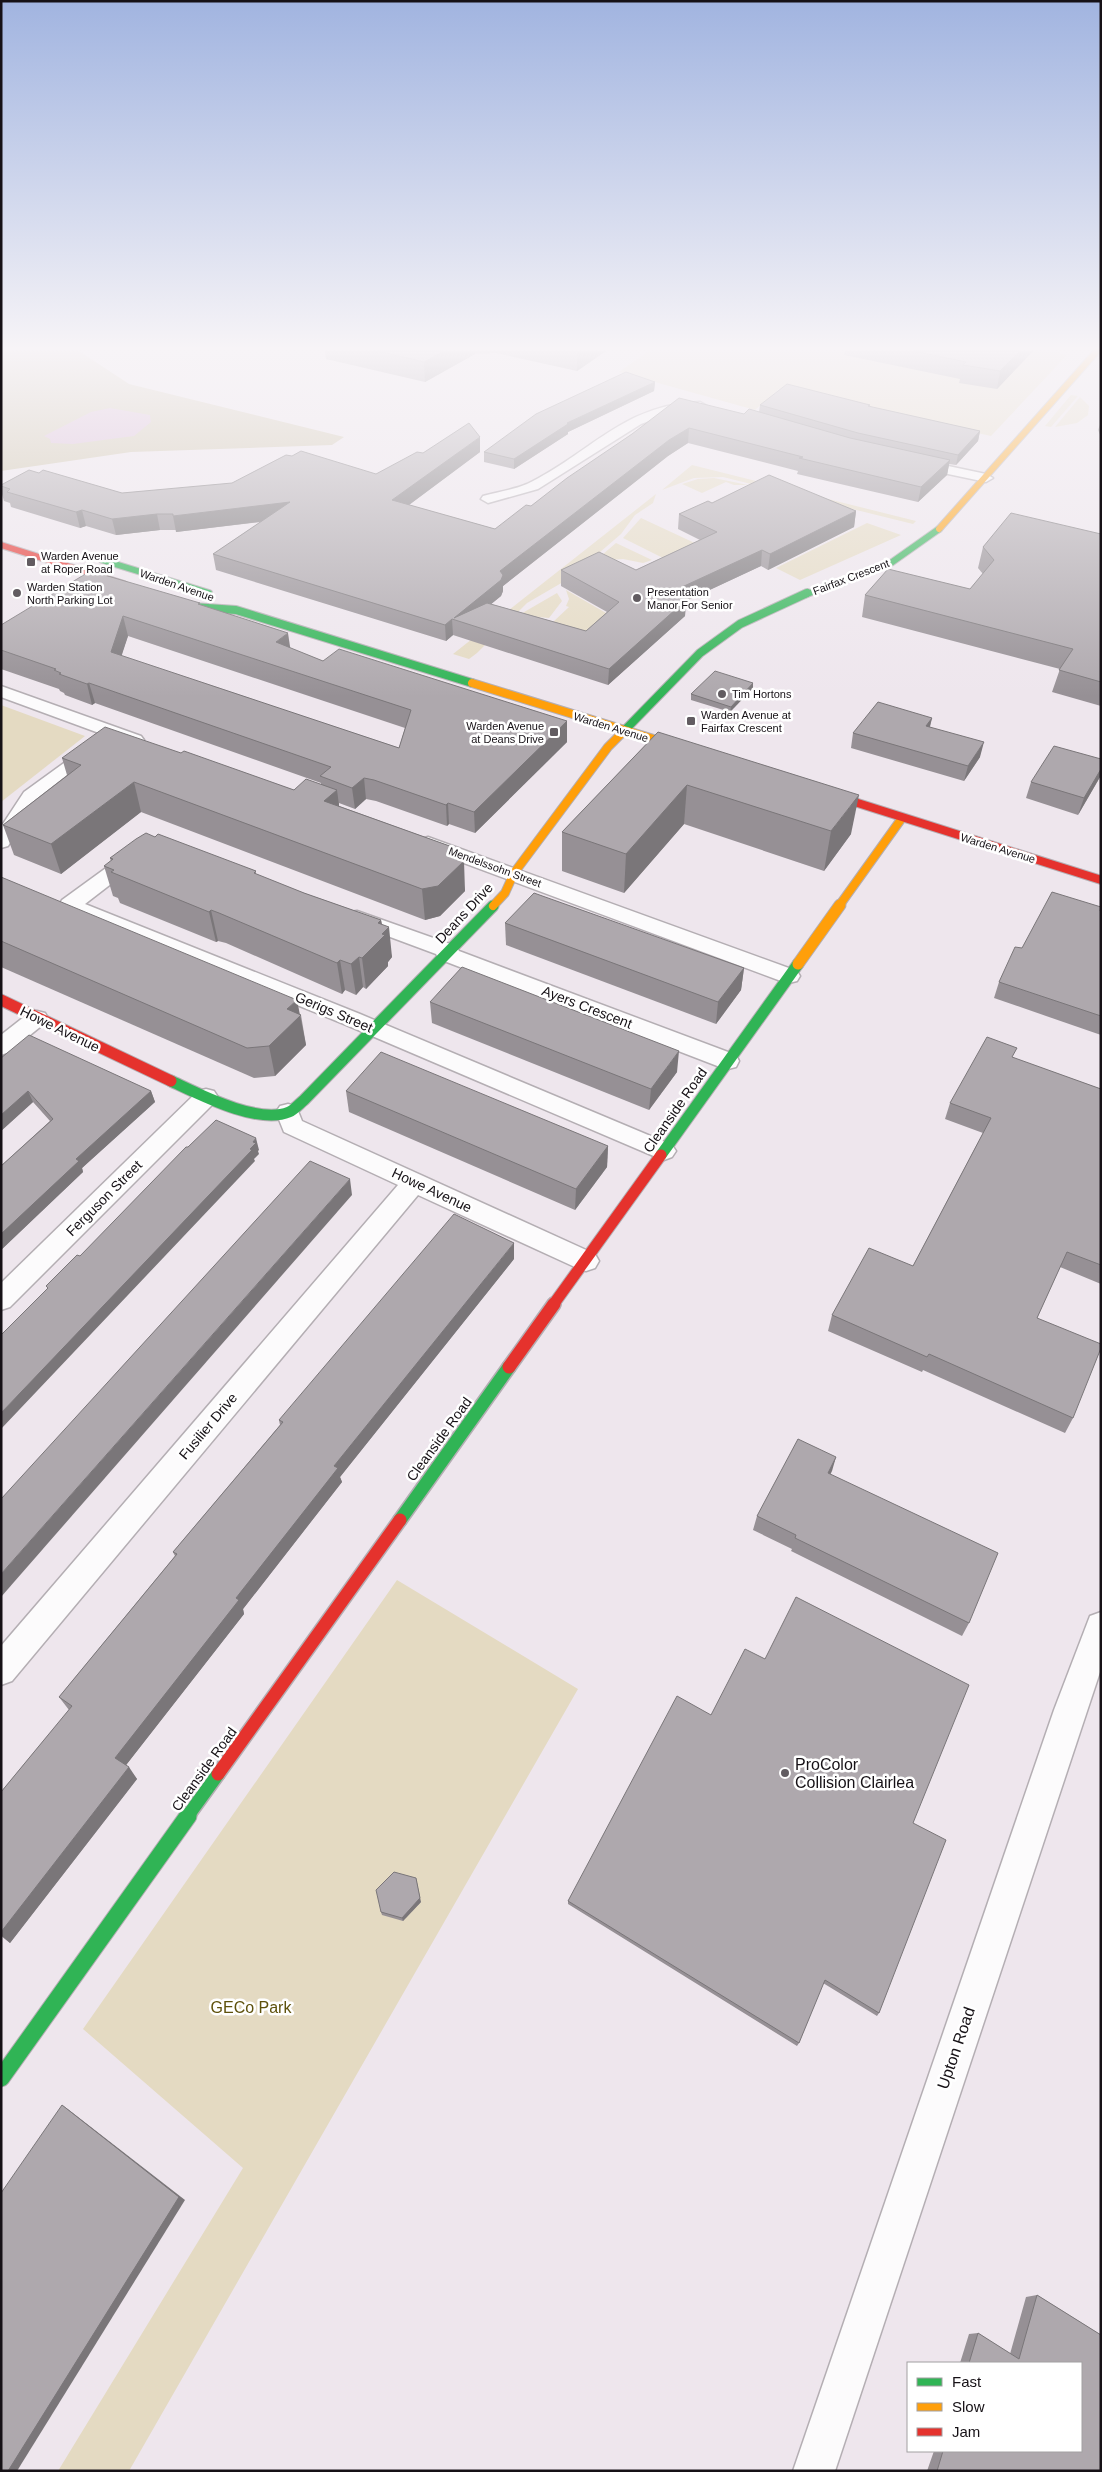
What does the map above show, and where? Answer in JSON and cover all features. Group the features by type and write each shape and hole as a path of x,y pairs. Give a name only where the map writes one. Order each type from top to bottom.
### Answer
{"street":[{"path":"488,499 538,483 563,466"},
{"path":"932,466 986,478"},
{"name":"Fairfax Crescent","path":"624,730 700,653 740,624 794,598 888,565 934,534 996,466"},
{"name":"Warden Avenue","path":"1,546 137,589"},
{"name":"Warden Avenue","path":"93,557 211,594 236,610"},
{"path":"74,584 90,573"},
{"name":"Warden Avenue","path":"165,598 193,607 236,610 695,752"},
{"path":"1,691 152,746"},
{"name":"Deans Drive","path":"296,1106 505,893 514,873 608,747 624,730"},
{"path":"1,842 31,796 116,733"},
{"name":"Warden Avenue","path":"810,788 1101,880"},
{"name":"Cleanside Road","path":"1,2078 11,2043 586,1261 902,818"},
{"name":"Mendelssohn Street","path":"411,837 514,873 789,976"},
{"name":"Gerigs Street","path":"148,847 61,902 352,1019 664,1151"},
{"name":"Ayers Crescent","path":"343,912 728,1061"},
{"name":"Howe Avenue","path":"1,1000 206,1097 259,1114 296,1106 292,1126 586,1261"},
{"path":"1,1047 37,1018"},
{"name":"Ferguson Street","path":"1,1300 206,1097"},
{"name":"Fusilier Drive","path":"1,1670 415,1182"},
{"name":"Upton Road","path":"814,2471 1070,1710 1101,1626"}],"green space":[{"path":"690,466 697,466 916,521 913,524 723,477 694,478 662,490"},
{"path":"714,478 748,485 734,485 726,482 702,493 682,484 698,479"},
{"path":"656,494 653,503 635,515 621,534 570,578 527,603 477,653 469,659 453,654"},
{"path":"641,518 699,545 667,560 623,538"},
{"path":"867,523 901,535 800,580 776,568"},
{"path":"616,543 652,560 643,563 623,559 595,561"},
{"path":"566,590 613,617 586,643 553,622 569,607 566,606 569,599"},
{"path":"557,593 562,601 549,618 519,615"},
{"path":"1,705 85,736 1,802"},
{"name":"GECo Park","path":"397,1580 578,1689 129,2471 58,2471 243,2168 83,2029"}],"shaded area":[{"path":"1,466 33,466 1,471"}],"building":[{"path":"264,466 351,466 376,474 390,466 439,466 392,500 495,529 526,505 531,506 584,466 635,466 500,571 503,575 501,580 454,618 487,603 586,631 619,602 561,570 599,552 636,570 717,532 679,514 708,501 712,503 769,475 856,511 770,554 762,550 669,593 686,600 609,669 452,619 445,625 213,554 290,502 173,516 173,514 157,514 112,519 82,510 76,512 7,492 10,489 1,486 29,470 39,473 43,470 122,493 232,483"},
{"path":"834,466 943,466 921,487"},
{"path":"1011,513 1101,534 1101,682 1059,670 1073,649 865,595 888,569 970,589 994,560 983,547"},
{"path":"94,572 200,603 198,604 288,633 276,642 323,661 339,649 567,721 474,812 448,803 446,805 364,778 352,788 320,776 331,767 89,683 87,684 59,674 61,673 54,670 56,669 1,650 1,625 87,573","holes":["123,616 411,710 399,748 111,652"]},
{"name":"Tim Hortons","path":"715,671 753,683 731,707 691,694"},
{"path":"878,702 932,718 926,726 984,742 968,766 853,733"},
{"path":"105,727 181,753 184,751 294,790 306,779 337,790 324,801 458,849 451,857 464,861 438,886 422,889 134,782 51,844 3,825 81,765 62,758"},
{"path":"658,732 859,795 831,831 687,785 626,854 562,832"},
{"path":"1054,746 1101,759 1101,769 1084,798 1031,782"},
{"path":"146,833 155,837 158,834 256,871 254,873 304,893 381,920 378,923 389,927 382,934 385,935 362,958 359,957 351,964 340,960 337,963 219,913 211,910 209,912 111,872 114,870 104,866 113,859 110,858"},
{"path":"1,877 297,1000 287,1009 301,1015 269,1046 247,1048 1,941"},
{"path":"1052,892 1101,907 1101,1016 999,982 1015,947 1022,948"},
{"path":"534,893 744,968 718,1002 505,923"},
{"path":"462,967 679,1051 651,1089 430,1002"},
{"path":"29,1035 151,1091 76,1159 79,1161 1,1234 1,1166 53,1119 28,1091 1,1115 1,1058"},
{"path":"987,1037 1017,1048 1012,1057 1101,1089 1101,1265 1067,1252 1037,1318 1101,1344 1073,1418 929,1354 927,1357 832,1315 869,1248 913,1266 991,1118 950,1103"},
{"path":"381,1052 608,1146 576,1189 346,1091"},
{"path":"216,1120 256,1138 253,1142 256,1143 250,1149 252,1150 1,1413 1,1335 48,1288 46,1286 77,1255 80,1256 186,1147"},
{"path":"310,1161 350,1179 1,1574 1,1499"},
{"path":"454,1214 514,1243 334,1466 338,1468 236,1598 239,1600 115,1758 129,1767 1,1932 1,1792 72,1706 59,1697 177,1554 173,1552 283,1422 279,1420"},
{"path":"798,1439 836,1457 828,1473 998,1553 969,1623 795,1538 796,1535 757,1516"},
{"name":"ProColor Collision Clairlea","path":"796,1597 969,1685 913,1823 946,1840 879,2013 825,1980 799,2043 568,1901 677,1696 711,1715 745,1649 765,1659"},
{"path":"394,1872 416,1878 420,1898 402,1918 381,1912 376,1890"},
{"path":"62,2105 179,2197 8,2471 1,2471 1,2193"},
{"path":"1037,2295 1101,2335 1101,2471 937,2471 943,2452 1082,2452 1082,2362 969,2362 978,2333 1019,2359"}],"traffic: fast":[{"path":"623,732 700,653 740,624 794,598 888,565 939,529"},
{"path":"102,560 209,593"},
{"path":"174,601 193,607 236,610 472,683"},
{"path":"171,1081 246,1111 277,1115 289,1112 304,1100 493,906"},
{"path":"661,1155 798,964"},
{"path":"400,1520 509,1367"},
{"path":"1,2078 218,1774"}],"traffic: slow":[{"path":"939,529 995,466"},
{"path":"472,683 686,749"},
{"path":"493,906 505,893 514,873 608,747 623,732"},
{"path":"798,964 902,818"}],"traffic: jam":[{"path":"1,545 124,584"},
{"path":"823,792 1101,880"},
{"path":"1,1000 171,1081"},
{"path":"509,1367 661,1155"},
{"path":"218,1774 400,1520"}],"place":[{"name":"Warden Avenue at Roper Road","path":"31,562"},
{"name":"Warden Station North Parking Lot","path":"17,593"},
{"name":"Presentation Manor For Senior","path":"637,598"},
{"name":"Tim Hortons","path":"722,694"},
{"name":"Warden Avenue at Fairfax Crescent","path":"691,721"},
{"name":"Warden Avenue at Deans Drive","path":"554,732"},
{"name":"ProColor Collision Clairlea","path":"785,1773"}]}
